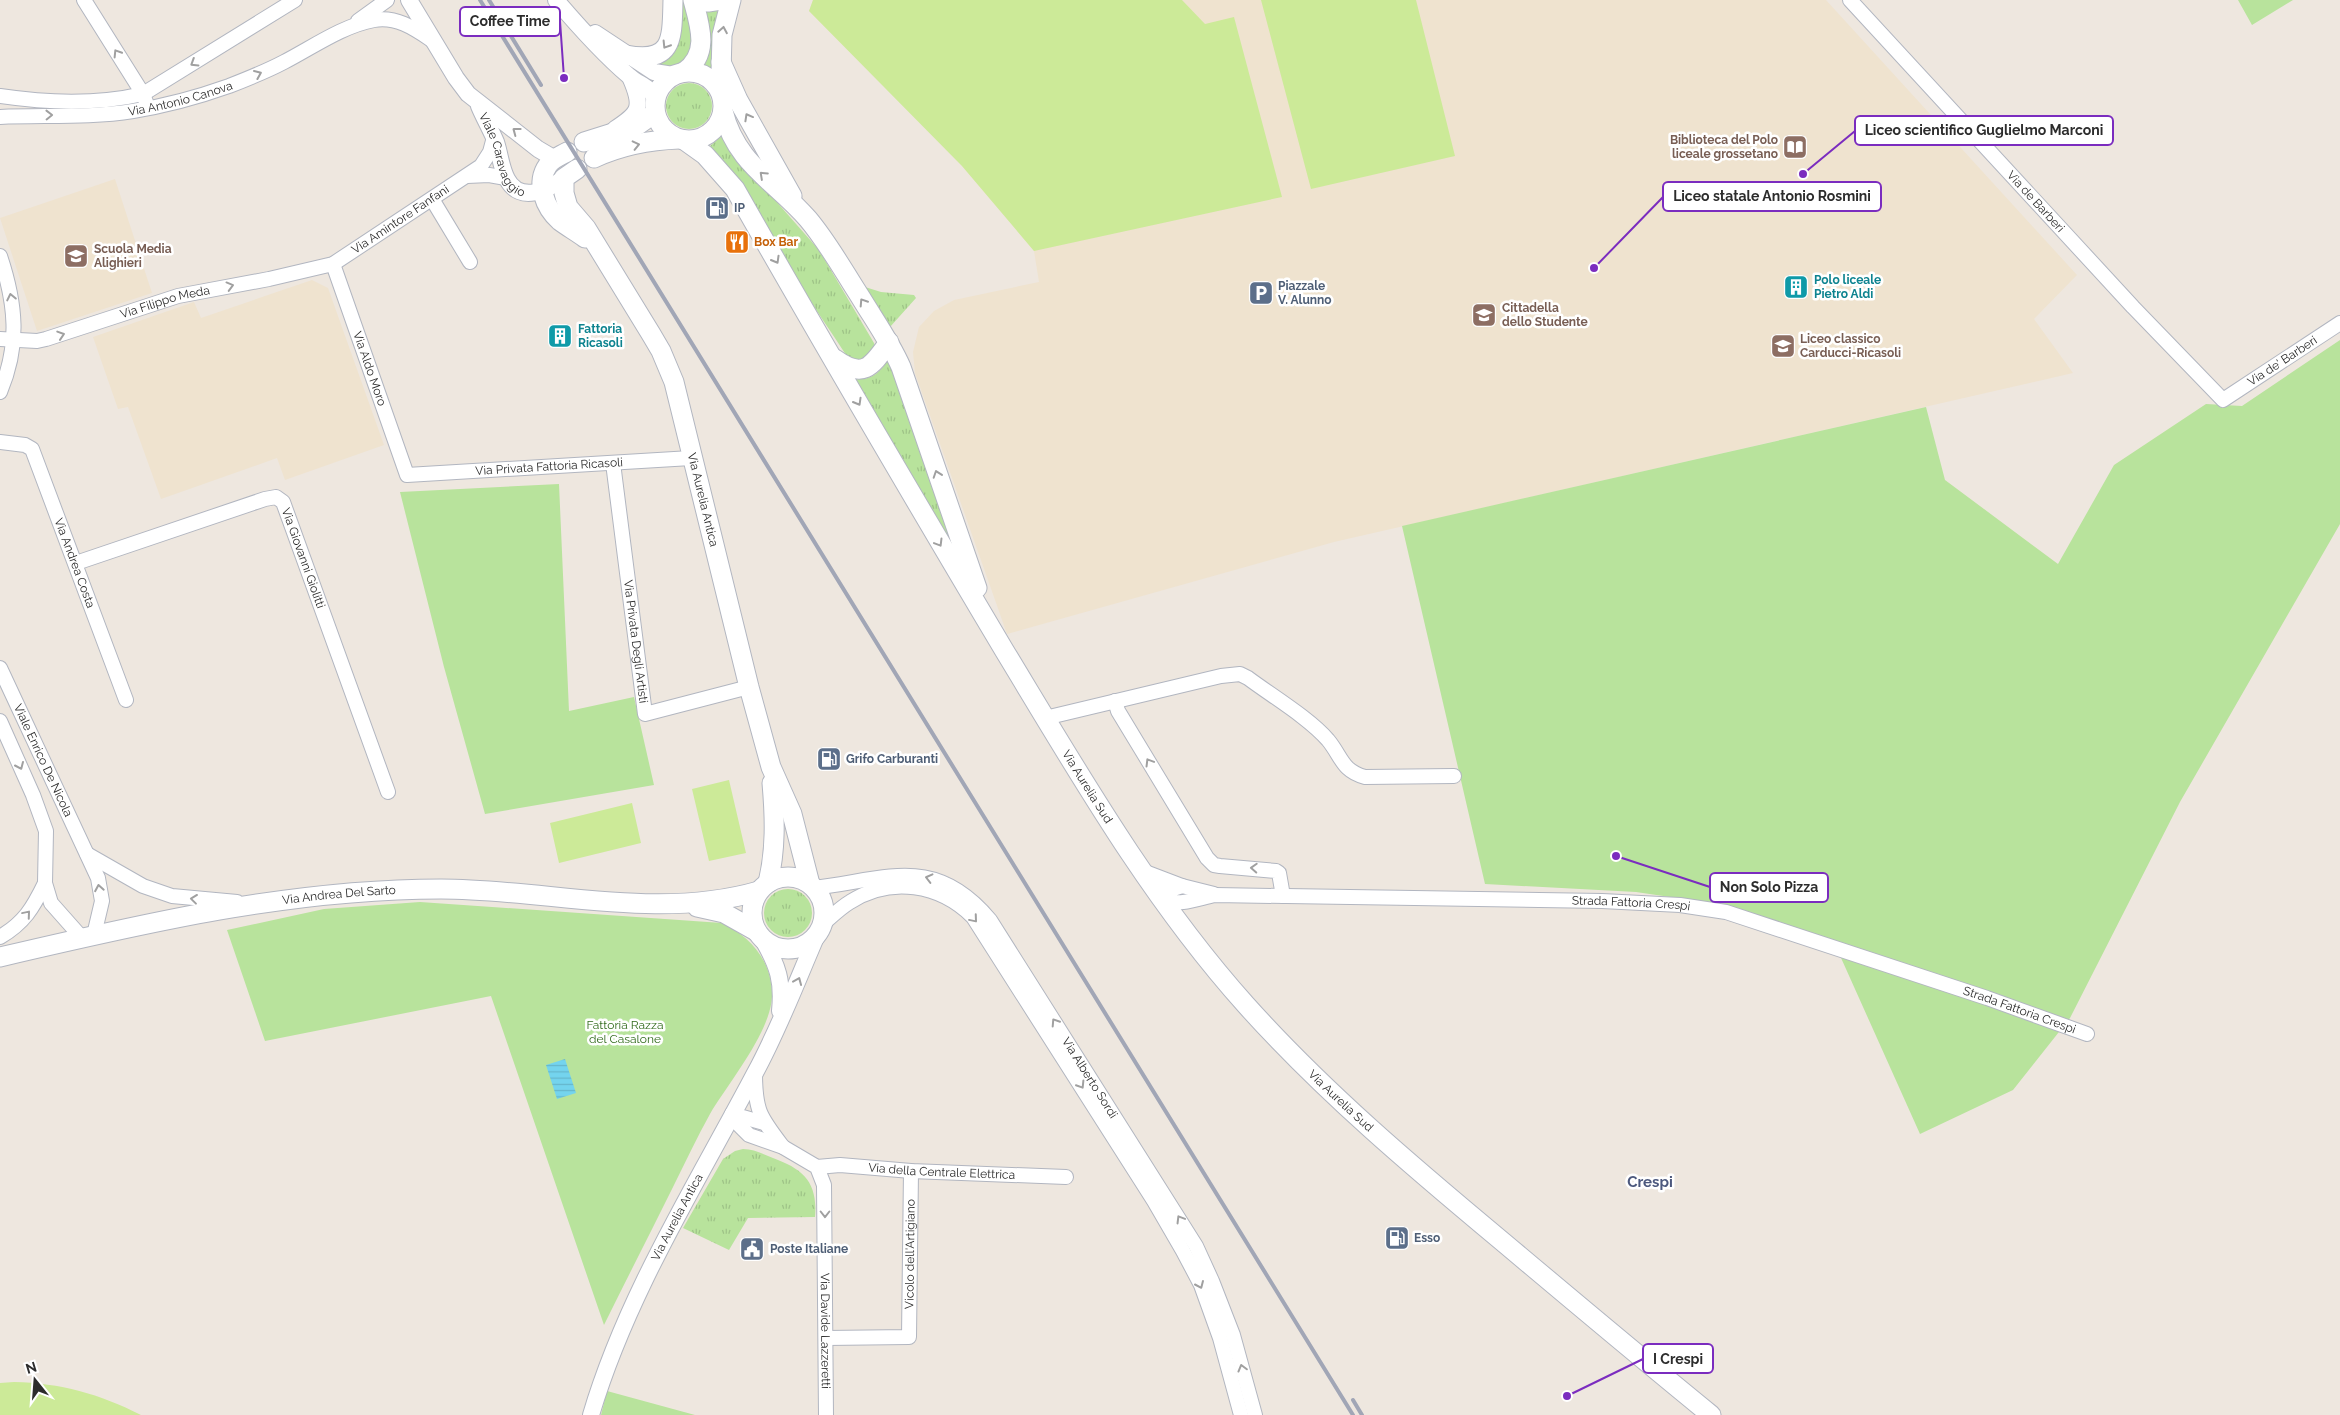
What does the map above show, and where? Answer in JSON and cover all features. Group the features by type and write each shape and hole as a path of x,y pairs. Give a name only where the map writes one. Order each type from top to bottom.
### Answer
{"main road":[{"path":"626,55 644,58 662,52 671,36 673,0"},
{"path":"693,0 700,26 701,49 693,66 664,82 655,106 638,125 608,134 589,150 681,139 699,139 712,131 721,118 723,111"},
{"path":"701,0 708,2 721,0"},
{"path":"731,0 722,35 721,62 723,111 731,136 748,161 796,206 839,262 889,342 900,367 971,573 995,635"},
{"path":"721,62 738,100 784,178 796,206"},
{"path":"679,73 699,73 706,76 721,92"},
{"path":"655,106 661,126 672,136 681,139 705,155 735,189 932,531 995,635"},
{"path":"542,190 545,171 561,156"},
{"name":"Via Aurelia Antica","path":"571,174 564,193 568,207 586,228 669,367 749,687 771,767 792,814 812,886 824,905 820,929"},
{"name":"Via Aurelia Antica","path":"542,190 545,200 554,215 598,248"},
{"path":"835,360 847,368 855,370 865,368 878,359 889,342"},
{"name":"Via Aurelia Sud","path":"995,635 1140,870 1246,1004 1310,1073 1378,1136 1711,1415"},
{"name":"Via Aurelia Antica","path":"760,935 752,913 754,902 763,887 774,855 776,824 771,767"},
{"path":"763,887 778,878 789,877 800,879 812,886"},
{"name":"Via Andrea Del Sarto","path":"0,957 198,913 260,903 380,890 443,889 627,903 683,904 727,898 763,887"},
{"name":"Via Andrea Del Sarto","path":"683,904 724,913 760,935"},
{"path":"760,935 778,948 794,949 805,946 820,929"}],"street":[{"path":"84,0 143,94 148,108"},
{"name":"Via Antonio Canova","path":"0,96 91,102 143,94 295,0"},
{"name":"Via Antonio Canova","path":"348,29 387,0"},
{"name":"Viale Caravaggio","path":"409,0 456,78 477,102 538,149 561,156"},
{"path":"556,0 592,42 631,78 647,87 655,106"},
{"name":"Via de Barberi","path":"1850,0 2120,293 2223,400"},
{"path":"567,13 626,55 654,72 679,73"},
{"name":"Via Antonio Canova","path":"0,117 85,115 148,108 175,102 229,86 282,63 348,29 375,20 394,20 414,28 433,41"},
{"path":"608,134 631,119 638,110 638,98 631,78"},
{"name":"Viale Caravaggio","path":"477,102 494,138 506,178 511,185 524,193 532,194 571,174"},
{"path":"0,128 28,116"},
{"name":"Via Amintore Fanfani","path":"333,264 467,176 486,160 494,138"},
{"path":"467,176 489,175 506,178"},
{"path":"432,199 470,262"},
{"path":"0,256 13,303 7,340 12,356 0,392"},
{"name":"Via Filippo Meda","path":"7,340 46,339 178,296 269,279 333,264"},
{"name":"Via Aldo Moro","path":"333,264 407,475"},
{"name":"Via de' Barberi","path":"2223,400 2340,324"},
{"name":"Via Andrea Costa","path":"3,445 25,445 32,449 126,700"},
{"name":"Via Privata Fattoria Ricasoli","path":"407,475 691,458"},
{"name":"Via Privata Degli Artisti","path":"613,463 645,714 749,687"},
{"name":"Via Giovanni Giolitti","path":"76,563 265,499 276,497 283,502 388,792"},
{"name":"Viale Enrico De Nicola","path":"0,668 98,878 102,901 88,937 51,903 45,883 46,831 33,795 0,721"},
{"path":"1045,718 1221,676 1240,674 1322,733 1344,765 1356,774 1365,776 1454,776"},
{"path":"1115,701 1118,711 1207,858 1214,865 1276,871 1280,873 1283,896"},
{"path":"87,854 143,886 172,896 260,903"},
{"name":"Strada Fattoria Crespi","path":"1140,870 1182,886 1215,894 1602,901 1702,907 1745,918 1987,998 2087,1034"},
{"name":"Via Alberto Sordi","path":"812,886 898,875 918,875 949,885 982,910 1133,1144 1196,1246 1233,1335 1255,1415"},
{"name":"Viale Enrico De Nicola","path":"0,937 12,930 31,911 45,883"},
{"name":"Via Alberto Sordi","path":"820,929 857,898 883,889 910,885 944,895 973,917 1148,1192 1183,1251 1201,1285 1220,1338 1241,1415"},
{"path":"1163,900 1170,890 1182,886"},
{"name":"Strada Fattoria Crespi","path":"1163,900 1171,903 1189,903 1215,894"},
{"path":"1182,924 1183,914 1189,903"},
{"name":"Via Aurelia Antica","path":"591,1415 626,1319 718,1140 755,1074 820,929"},
{"name":"Via Aurelia Antica","path":"760,935 778,967 782,992 778,1026"},
{"path":"755,1074 755,1100 764,1123 782,1147"},
{"path":"732,1114 750,1117 764,1123"},
{"path":"732,1114 749,1135"},
{"path":"718,1140 735,1135 749,1135 782,1147 817,1167"},
{"name":"Via della Centrale Elettrica","path":"817,1167 840,1165 910,1171 1066,1177"},
{"name":"Via Davide Lazzeretti","path":"817,1167 825,1191 826,1415"},
{"name":"Vicolo dell'Artigiano","path":"826,1338 909,1337 910,1171"}],"shaded area":[{"name":"Cittadella dello Studente","path":"813,0 1826,0 2077,275 2034,319 2073,373 1334,542 1007,634 915,373 913,352 919,327 934,311 954,300 1039,282 1034,251 962,166 809,11"},
{"name":"Scuola Media Alighieri","path":"115,179 152,293 37,331 0,218"},
{"path":"312,280 328,288 384,445 285,480 277,458 161,499 128,407 118,409 93,337 194,302 201,318"}],"green space":[{"path":"677,0 686,0 695,44 684,65 674,69 651,65"},
{"path":"813,0 1182,0 1205,24 1234,17 1282,197 1034,251 962,166 809,11"},
{"path":"1261,0 1416,0 1455,156 1311,189"},
{"path":"2238,0 2293,0 2252,25"},
{"path":"703,9 718,9 714,38 714,74 700,68"},
{"path":"685,83 693,83 702,87 708,93 712,106 708,119 702,125 693,129 685,129 676,125 670,119 666,110 666,102 670,93 676,87"},
{"path":"724,134 739,159 819,250 874,343 875,348 864,363 848,358 795,278 735,176 710,146"},
{"path":"865,287 881,292 914,295 916,298 890,327"},
{"path":"2340,340 2340,524 2180,802 2070,1018 2013,1090 1920,1134 1833,940 1711,903 1636,892 1485,884 1402,526 1926,407 1945,480 2058,564 2114,465 2206,404 2242,406"},
{"path":"888,359 957,552 851,379 863,379 873,376 885,365"},
{"path":"559,484 569,711 634,697 654,785 485,814 444,667 400,492"},
{"path":"729,780 746,853 709,861 692,789"},
{"path":"632,803 641,843 559,863 550,823"},
{"path":"783,889 793,889 805,896 812,908 812,918 805,930 793,937 783,937 775,933 768,926 764,918 764,908 768,900 775,893"},
{"name":"Fattoria Razza del Casalone","path":"420,902 722,923 751,943 769,973 772,997 770,1011 757,1041 705,1123 604,1325 491,996 265,1041 227,930 324,909"},
{"path":"743,1149 762,1153 784,1162 800,1172 811,1186 814,1195 815,1217 748,1218 729,1250 683,1228 723,1159 735,1151"},
{"path":"14,1382 64,1387 110,1401 141,1415 0,1415 0,1383"},
{"path":"607,1391 695,1415 601,1415"}],"water":[{"path":"565,1059 576,1093 557,1099 546,1065"}],"railway":[{"path":"480,0 1353,1415"},
{"path":"489,0 541,85"},
{"path":"1353,1400 1362,1415"}],"place":[{"name":"Coffee Time","path":"564,78"},
{"name":"Biblioteca del Polo liceale grossetano","path":"1795,147"},
{"name":"Liceo scientifico Guglielmo Marconi","path":"1803,174"},
{"name":"IP","path":"717,208"},
{"name":"Box Bar","path":"737,242"},
{"name":"Scuola Media Alighieri","path":"76,256"},
{"name":"Liceo statale Antonio Rosmini","path":"1594,268"},
{"name":"Polo liceale Pietro Aldi","path":"1796,287"},
{"name":"Piazzale V. Alunno","path":"1261,293"},
{"name":"Cittadella dello Studente","path":"1484,315"},
{"name":"Fattoria Ricasoli","path":"560,336"},
{"name":"Liceo classico Carducci-Ricasoli","path":"1783,346"},
{"name":"Grifo Carburanti","path":"829,759"},
{"name":"Non Solo Pizza","path":"1616,856"},
{"name":"Esso","path":"1397,1238"},
{"name":"Poste Italiane","path":"752,1249"},
{"name":"I Crespi","path":"1567,1396"}],"district":[{"name":"Crespi","path":"1650,1182"}]}
